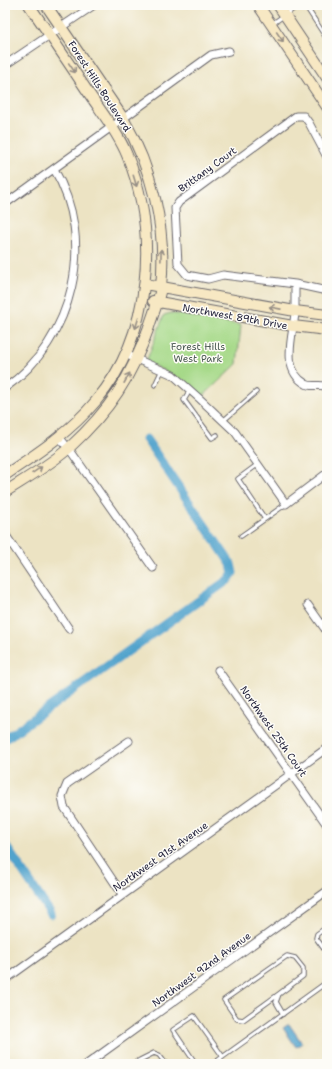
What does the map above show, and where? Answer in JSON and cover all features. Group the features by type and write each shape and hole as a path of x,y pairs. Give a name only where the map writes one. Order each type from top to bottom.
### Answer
{"street":[{"name":"Forest Hills Boulevard","path":"5,475 60,438 96,401 125,354 136,324 143,299 145,284 146,248 143,214 137,184 126,154 111,126 29,5"},
{"name":"Forest Hills Boulevard","path":"5,492 69,449 96,421 119,392 138,358 158,302 161,286 162,248 158,212 146,165 123,118 46,5"},
{"path":"5,65 94,5"},
{"path":"258,5 327,107"},
{"path":"278,5 327,78"},
{"path":"5,204 211,55 229,51"},
{"name":"Brittany Court","path":"327,158 304,116 296,116 179,202 175,208 178,264 187,275 208,279 223,275 295,284 327,291"},
{"path":"5,388 37,359 56,330 68,302 75,272 76,244 73,214 64,185 54,169"},
{"name":"Northwest 89th Drive","path":"145,284 295,311 327,315"},
{"path":"295,284 295,311 290,358 292,371 307,385 324,385 327,387"},
{"name":"Northwest 89th Drive","path":"143,299 293,326 327,330"},
{"path":"125,354 138,358 173,375 190,390 235,432 286,504 327,473"},
{"path":"60,438 153,568"},
{"path":"5,534 69,629"},
{"path":"308,605 327,632"},
{"name":"Northwest 25th Court","path":"218,670 327,825"},
{"path":"122,894 64,807 62,796 67,784 129,741"},
{"name":"Northwest 91st Avenue","path":"5,980 122,894 327,748"},
{"name":"Northwest 92nd Avenue","path":"87,1064 327,891"}],"lane":[{"path":"271,24 299,5"},
{"path":"305,5 327,39"},
{"path":"154,385 162,370"},
{"path":"190,390 184,400 212,438 217,435"},
{"path":"223,421 256,392"},
{"path":"258,464 238,479 266,519"},
{"path":"241,536 286,504"},
{"path":"327,927 317,934 316,938 327,953"},
{"path":"279,994 243,1020 237,1019 224,1000 287,956 295,958 303,968 303,976 279,994 276,1002 283,1014"},
{"path":"213,1064 327,982"},
{"path":"196,1064 173,1030 194,1016 223,1057"},
{"path":"134,1064 154,1053 159,1055 166,1064"}],"green space":[{"name":"Forest Hills West Park","path":"171,313 241,325 237,364 200,399 173,375 146,362 164,315"}],"water":[{"path":"289,1024 302,1043 296,1047 283,1028"}],"waterway":[{"path":"5,739 228,580 233,573 231,564 146,439"},
{"path":"5,845 51,914"}]}
